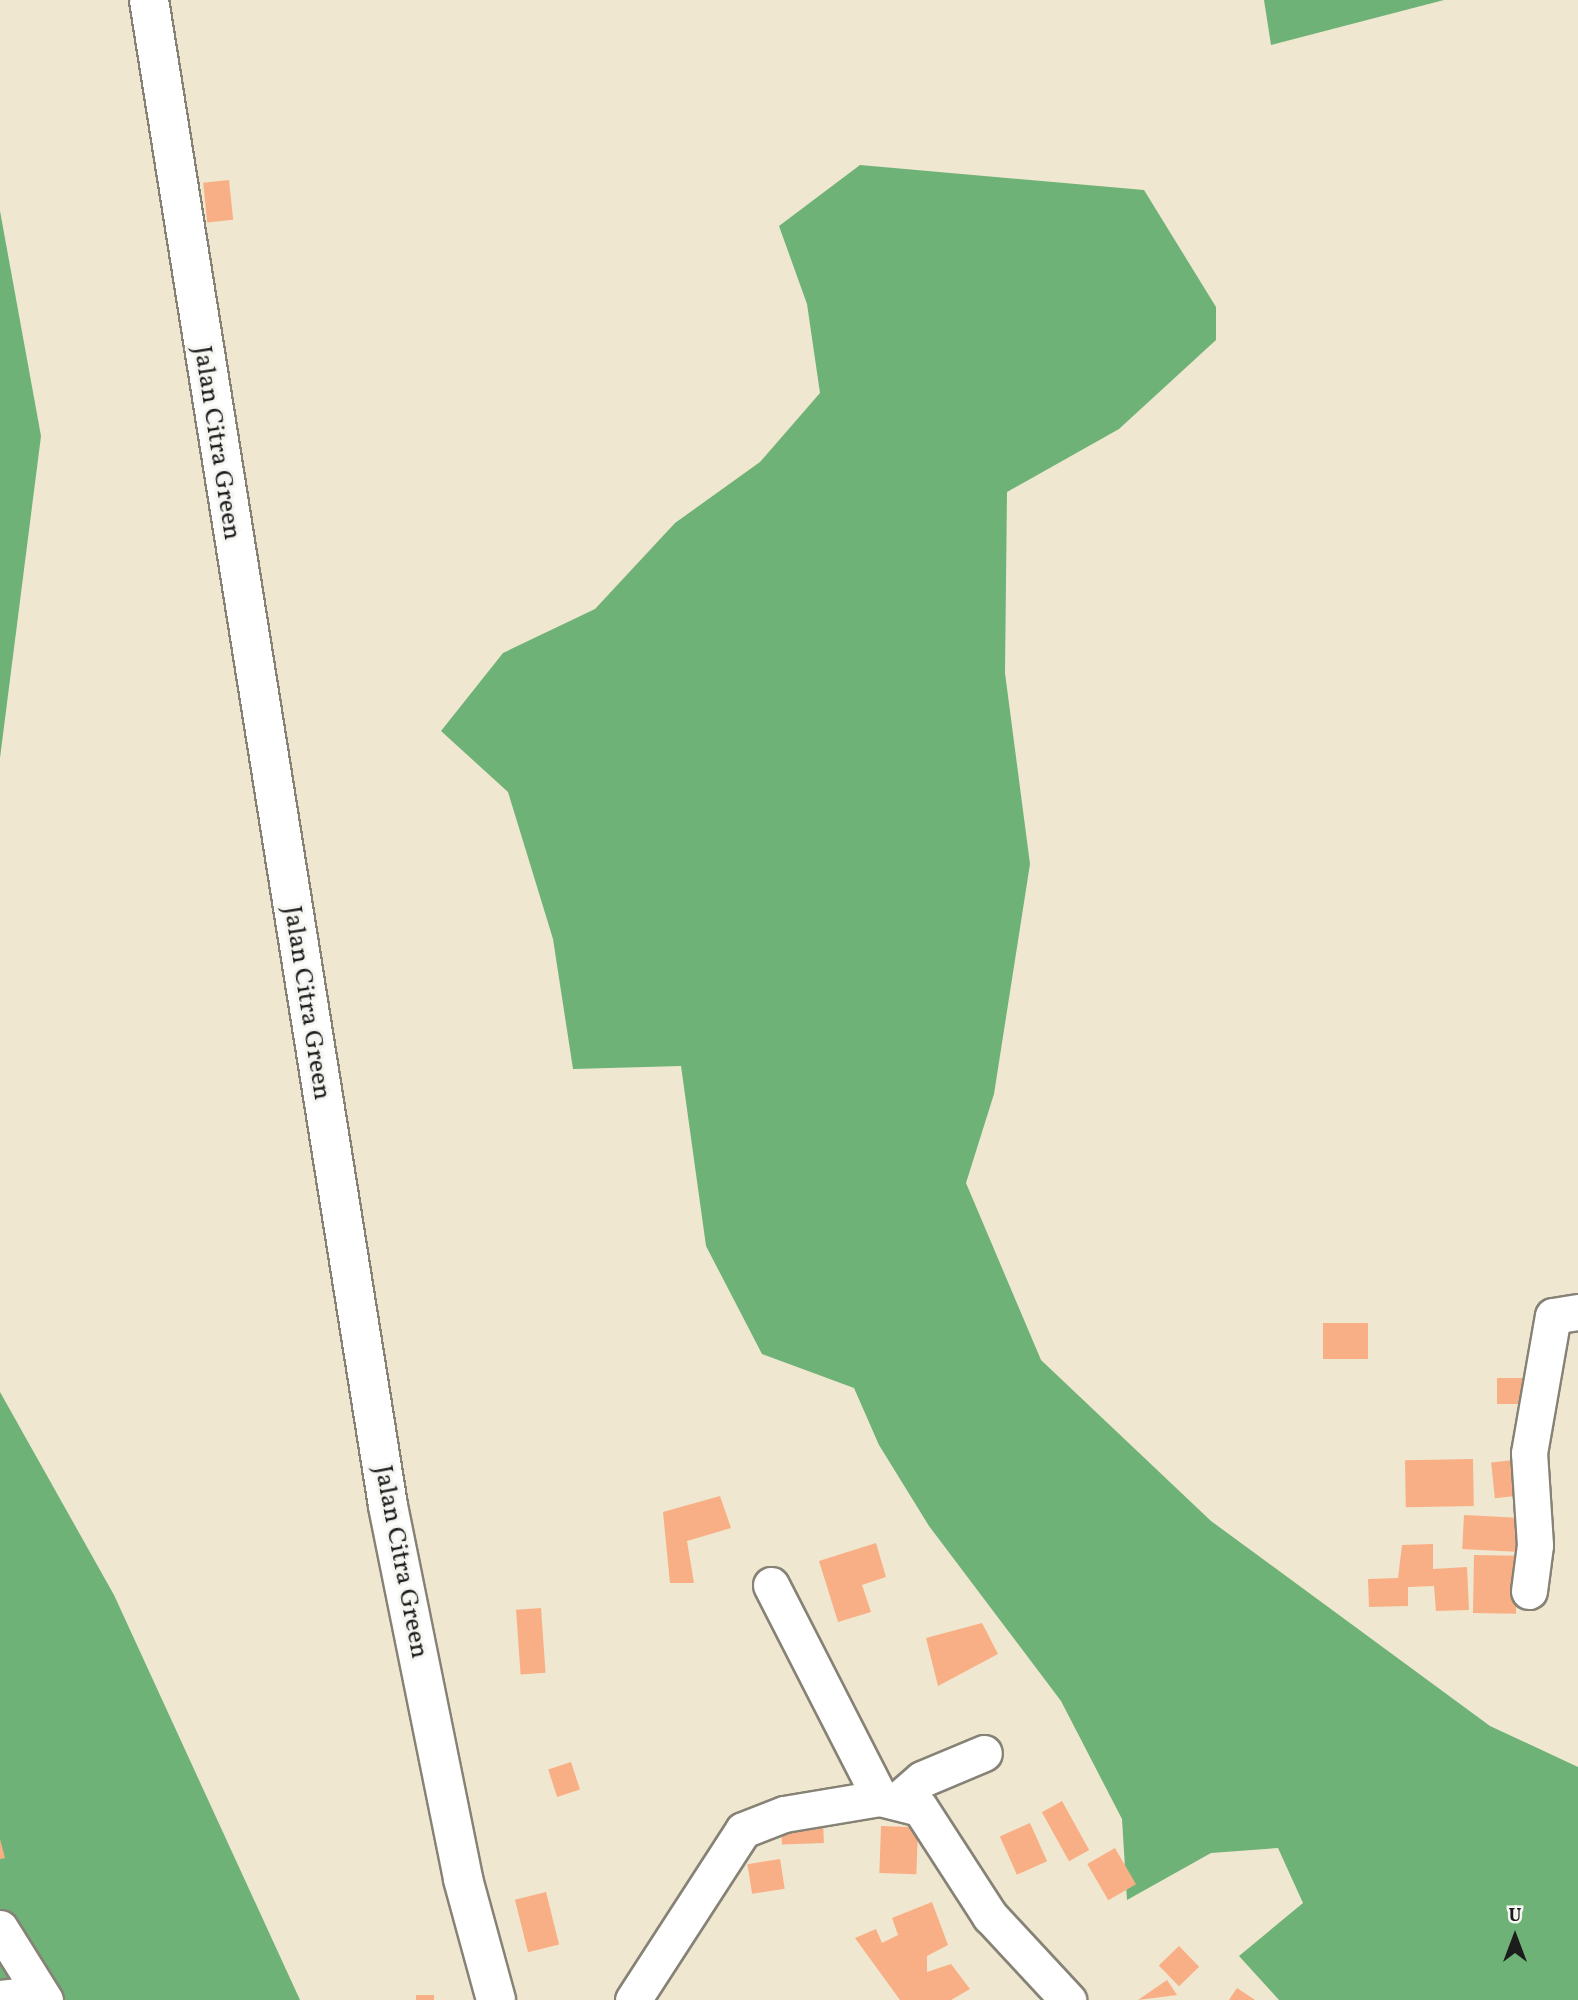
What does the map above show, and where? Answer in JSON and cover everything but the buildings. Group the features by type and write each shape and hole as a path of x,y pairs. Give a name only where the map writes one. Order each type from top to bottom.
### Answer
{"street":[{"name":"Jalan Citra Green","path":"149,0 388,1506 463,1879 496,2000"},
{"path":"1530,1591 1535,1545 1530,1453 1553,1316 1578,1312"},
{"path":"771,1585 890,1799 930,1818 989,1916 1068,2000"},
{"path":"633,2000 743,1830 784,1814 890,1799 922,1779 984,1753"},
{"path":"0,1928 41,1997 0,1998"}],"green space":[{"path":"1264,0 1444,0 1271,45"},
{"path":"860,165 1144,190 1216,307 1216,340 1119,429 1007,492 1005,673 1030,864 994,1094 966,1183 1041,1360 1211,1521 1490,1726 1578,1767 1578,2000 1279,2000 1239,1956 1303,1903 1278,1848 1211,1853 1127,1900 1122,1819 1061,1701 929,1526 879,1445 854,1388 762,1354 706,1246 681,1066 573,1069 553,939 508,792 441,731 503,653 595,609 675,523 760,462 820,393 807,304 779,226"},
{"path":"0,211 41,436 0,758"},
{"path":"0,1392 114,1595 300,2000 0,2000"}]}
